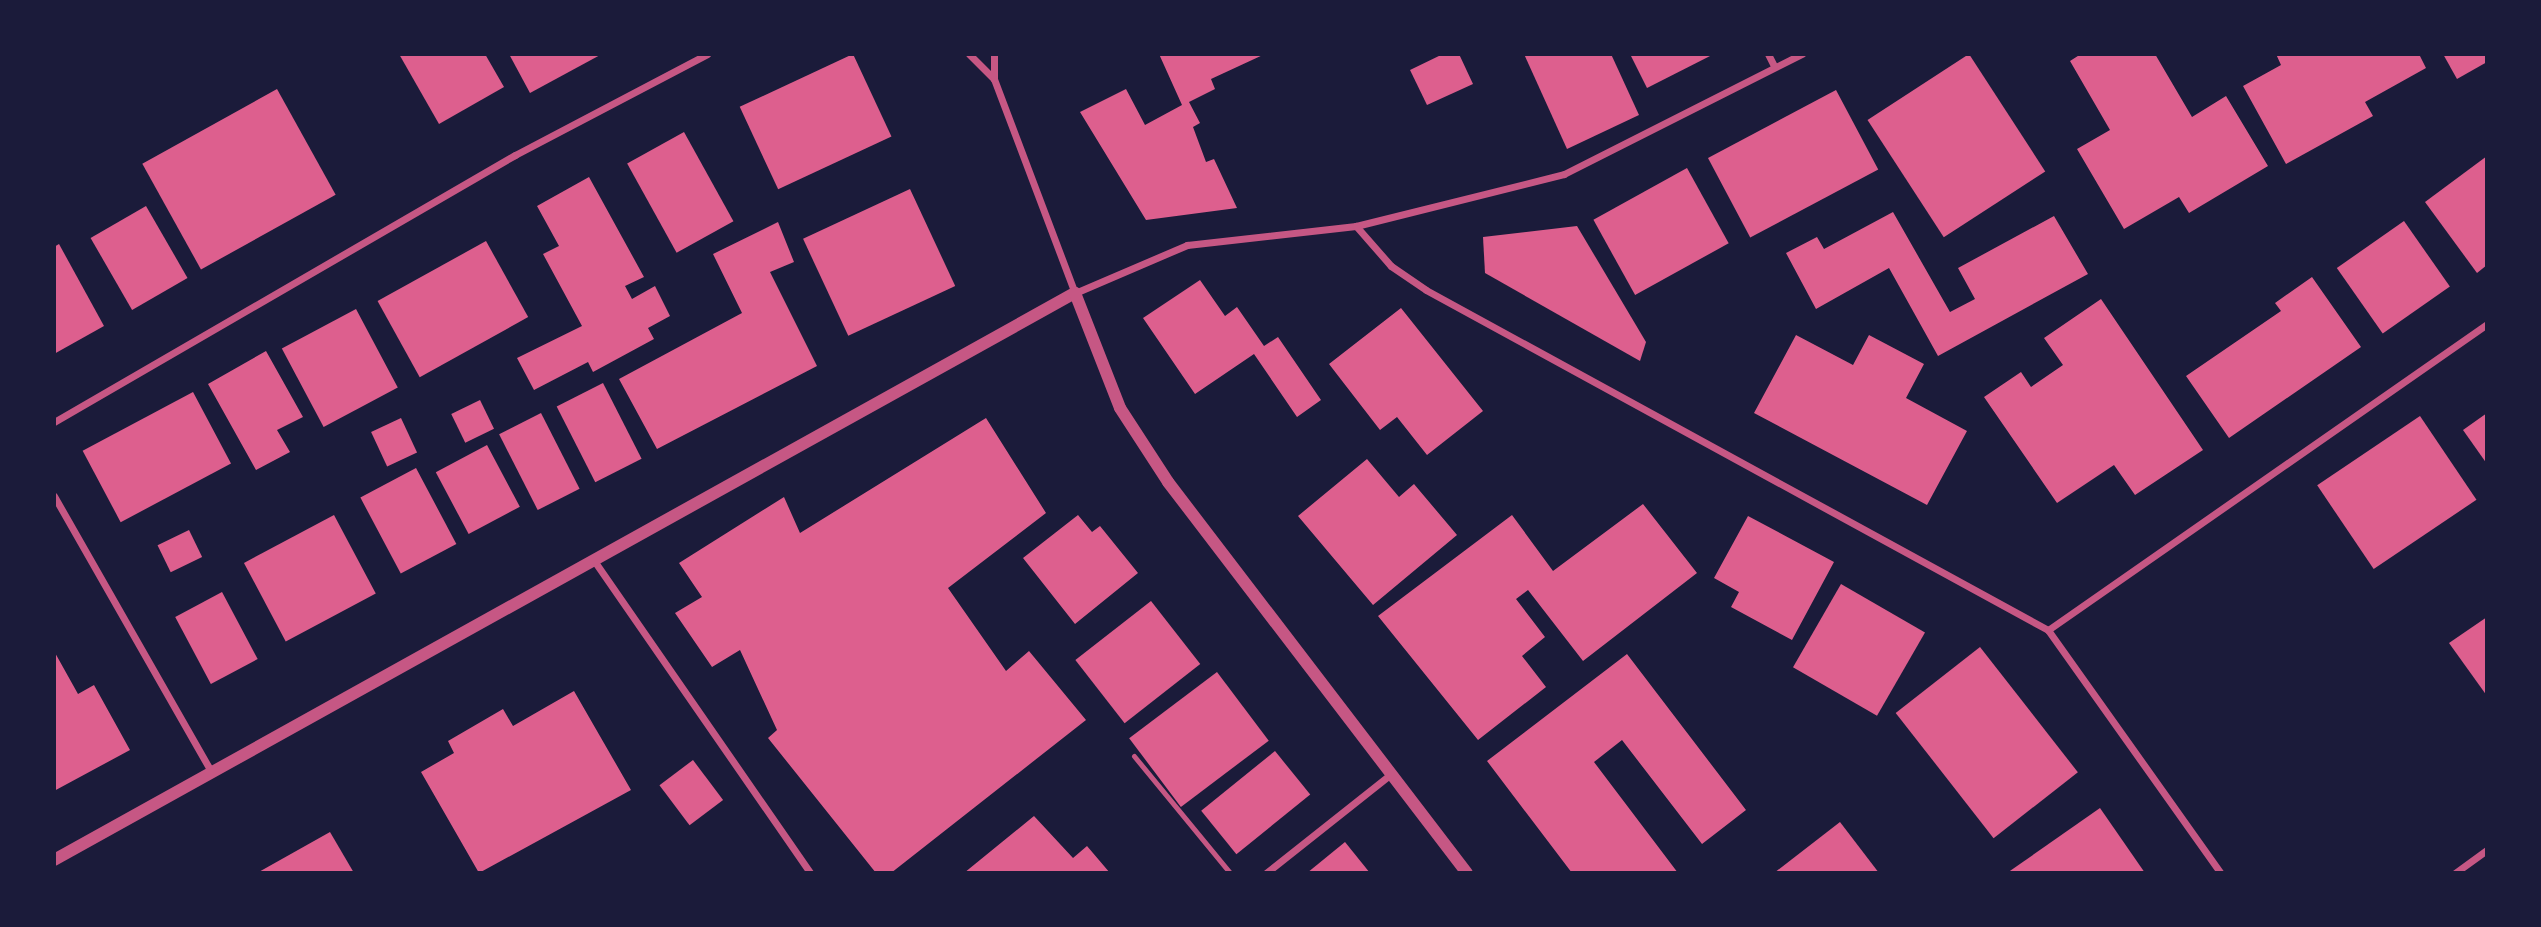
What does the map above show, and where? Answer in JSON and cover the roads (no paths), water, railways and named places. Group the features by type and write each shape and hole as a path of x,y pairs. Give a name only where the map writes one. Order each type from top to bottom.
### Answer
{"street":[{"path":"54,422 514,155 707,54"},
{"path":"969,54 994,79"},
{"path":"994,54 994,79 1120,408 1168,482 1467,873"},
{"path":"1768,54 1774,66"},
{"path":"54,860 595,562 1075,293 1187,245 1356,226 1564,174 1634,144 1774,66 1802,54"},
{"path":"1356,226 1391,266 1426,290 2048,630 2221,873"},
{"path":"2048,630 2487,324"},
{"path":"54,496 212,773"},
{"path":"595,562 810,873"},
{"path":"1266,873 1391,774"},
{"path":"2455,873 2487,850"}],"lane":[{"path":"1134,756 1230,873"}]}
